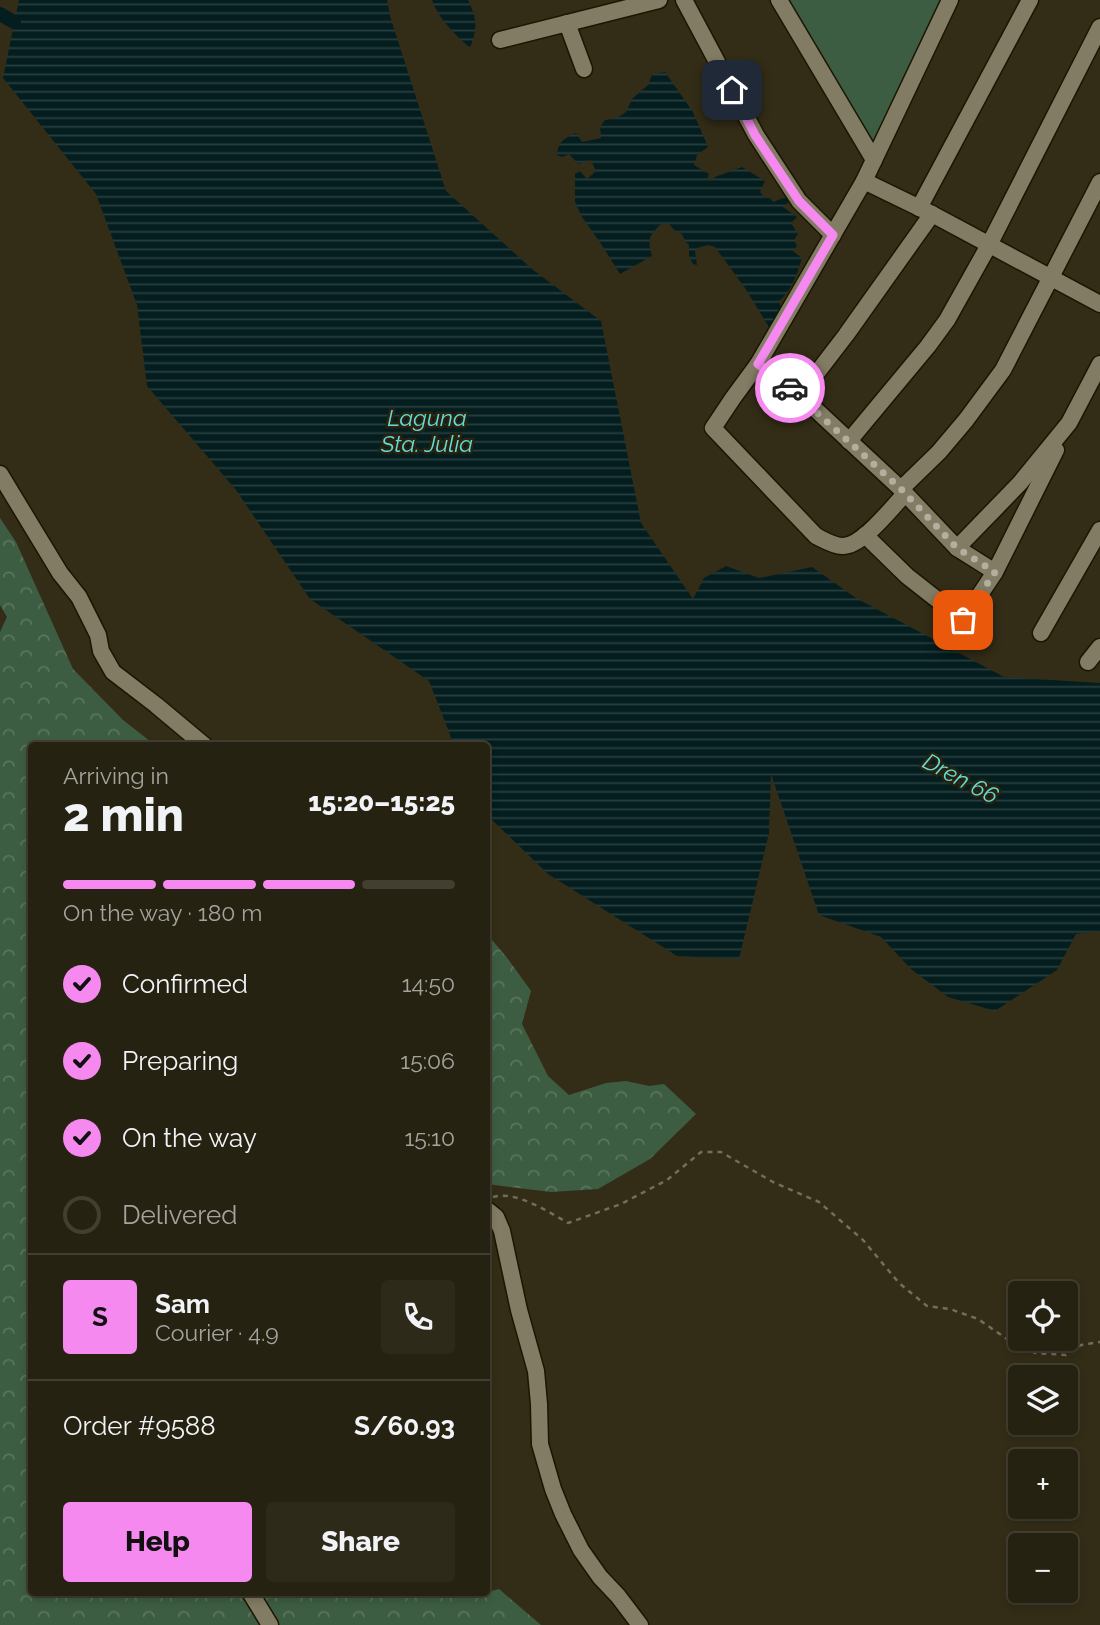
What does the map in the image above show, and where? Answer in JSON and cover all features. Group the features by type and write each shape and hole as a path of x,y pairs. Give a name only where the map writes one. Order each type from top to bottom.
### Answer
{"street":[{"path":"499,40 659,0"},
{"path":"684,0 755,135 799,201 833,235"},
{"path":"779,0 874,160"},
{"path":"950,0 864,181 758,364 713,428 817,536 843,547 853,543 865,535 953,436 1003,370 1100,182"},
{"path":"800,395 846,335 925,211 1030,0"},
{"path":"567,23 584,69"},
{"path":"849,442 947,320 989,245 1100,27"},
{"path":"864,181 1100,304"},
{"path":"758,364 800,395 903,491 957,548 995,572"},
{"path":"865,535 907,576 963,620 995,572 1100,364"},
{"path":"957,548 1020,483 1069,423"},
{"path":"0,474 60,573 79,597 98,635 101,651 113,672 200,742"},
{"path":"1041,633 1100,530"},
{"path":"1088,662 1100,647"},
{"path":"490,1212 496,1217 502,1231 519,1310 536,1371 540,1444 553,1489 581,1550 640,1625"},
{"path":"252,1596 270,1625"}],"path":[{"path":"490,1198 502,1194 535,1205 568,1223 621,1204 667,1180 701,1152 721,1152 773,1182 819,1202 863,1240 899,1283 926,1306 950,1309 978,1319 1007,1339 1035,1353 1066,1355 1081,1345 1100,1342"}],"green space":[{"path":"784,0 945,0 873,151"},
{"path":"0,518 16,542 73,669 123,720 151,742 28,742 28,1596 466,1598 490,1596 490,1591 499,1589 541,1625 0,1625 0,632 7,617 0,605"},
{"path":"490,938 531,991 522,1024 548,1076 569,1095 606,1083 626,1081 649,1086 664,1084 696,1114 650,1159 598,1189 551,1192 490,1184"}],"water":[{"name":"Laguna Sta. Julia","path":"19,0 387,0 446,191 532,269 601,321 641,523 693,599 704,578 726,566 759,578 812,567 856,598 1004,677 1100,683 1100,931 1076,934 1057,970 995,1011 948,997 911,969 881,937 819,915 771,774 769,833 739,959 677,956 548,874 490,818 490,742 453,742 429,681 310,599 236,490 147,386 137,305 96,194 3,78"},
{"path":"432,0 468,0 475,24 470,48 443,20"},
{"path":"665,72 693,112 708,147 697,155 694,165 709,174 707,180 742,167 765,181 760,192 764,197 773,202 786,197 790,201 783,207 797,217 791,223 798,234 794,240 797,246 793,251 802,258 791,287 779,301 781,309 769,327 715,247 708,245 697,248 697,265 693,264 689,256 689,245 682,234 669,224 661,224 650,238 652,256 620,274 575,202 575,174 580,171 587,179 596,171 591,160 578,164 569,154 562,157 557,155 561,143 576,133 582,142 601,138 600,127 605,120 617,118 626,112 632,99 648,85 652,75"}],"waterway":[{"path":"0,14 14,22"}],"way so far":[{"path":"790,388 901,489 957,548 995,572 963,620"}],"route":[{"path":"732,90 755,135 799,201 833,235 758,364 790,388"}],"water label":[{"name":"Dren 66","path":"961,778"}]}
